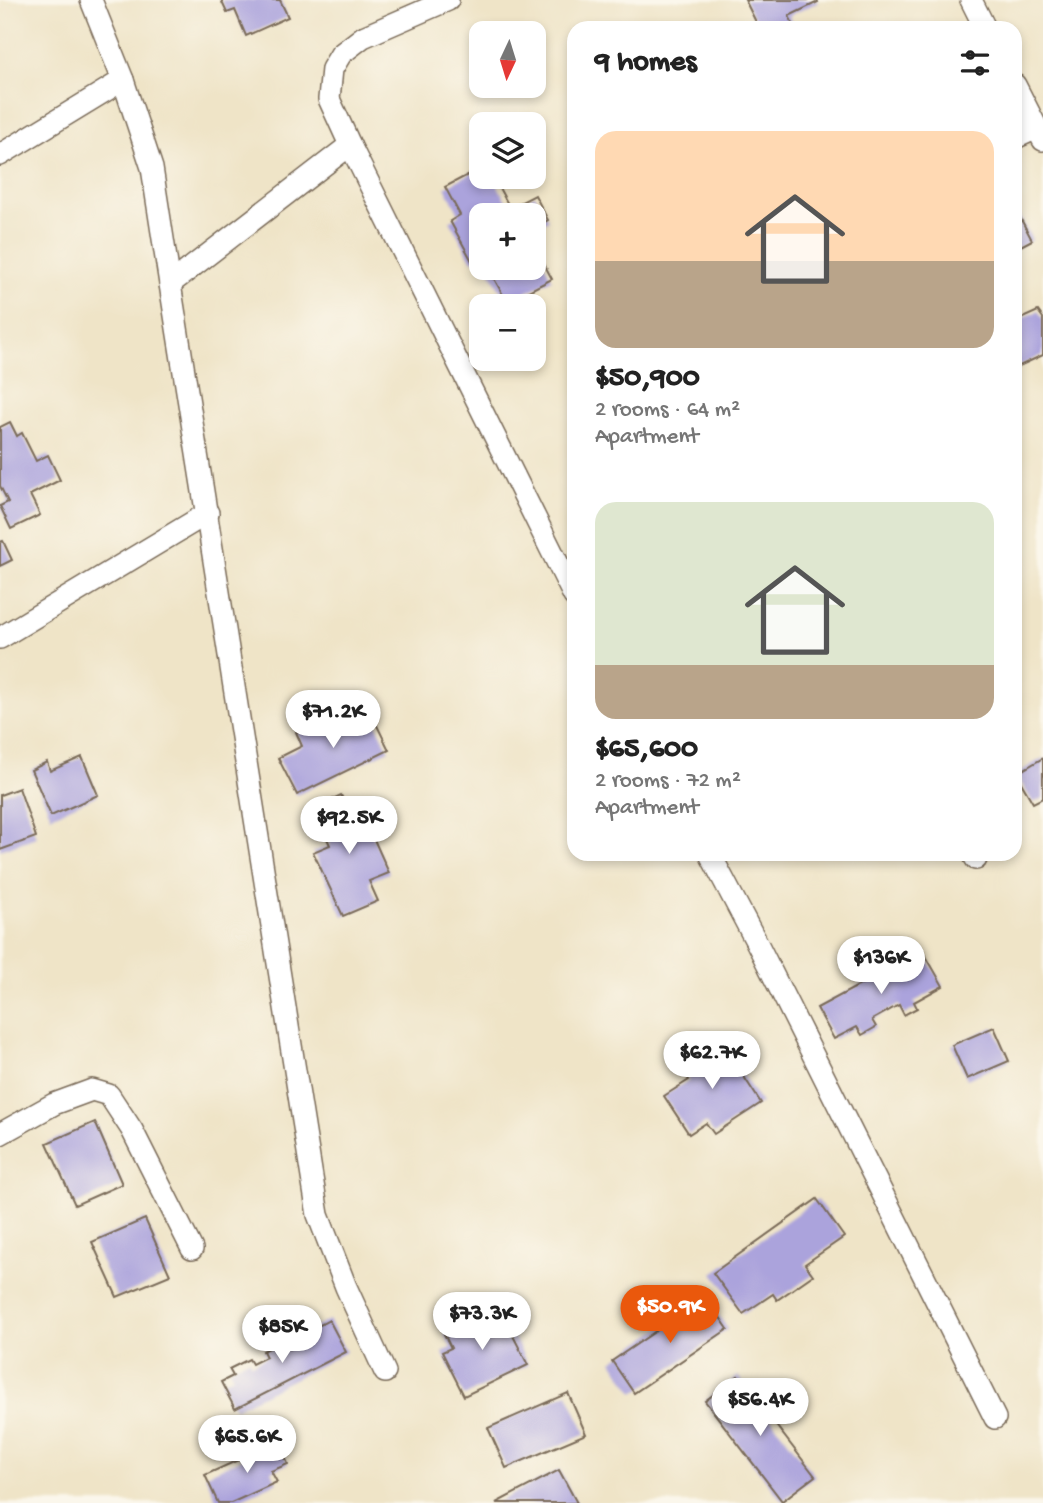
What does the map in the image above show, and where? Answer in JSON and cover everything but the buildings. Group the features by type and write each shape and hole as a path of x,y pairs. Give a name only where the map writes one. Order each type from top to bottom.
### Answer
{"street":[{"path":"91,0 123,80 152,168 318,1214 384,1372"},
{"path":"448,0 363,37 341,54 332,69 330,99 350,145 567,582"},
{"path":"971,0 982,21"},
{"path":"0,155 123,80"},
{"path":"1022,99 1040,134 1022,137"},
{"path":"170,284 350,145"},
{"path":"0,638 208,513"},
{"path":"714,861 995,1418"},
{"path":"0,1134 54,1104 92,1090 109,1095 132,1130 192,1249"}]}
